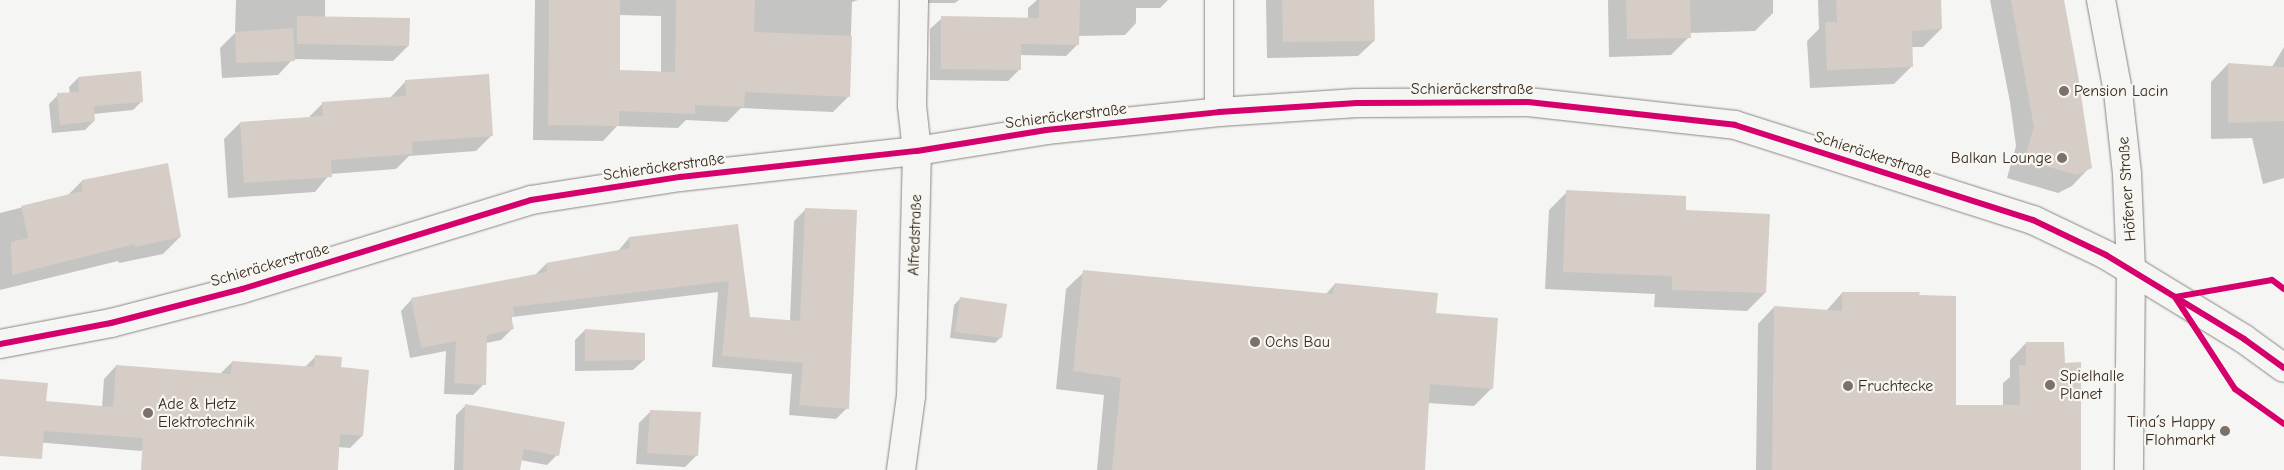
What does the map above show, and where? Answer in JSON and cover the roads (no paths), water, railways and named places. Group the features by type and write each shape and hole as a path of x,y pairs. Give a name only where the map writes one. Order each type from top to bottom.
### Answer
{"street":[{"name":"Alfredstraße","path":"901,470 910,396 917,151 912,106 914,0"},
{"path":"1219,0 1220,112"},
{"name":"Höfener Straße","path":"2101,0 2112,53 2127,174 2131,270 2129,470"},
{"name":"Schieräckerstraße","path":"0,344 111,323 242,289 531,200 680,177 917,151 1046,130 1220,112 1357,104 1528,102 1735,125 2033,220 2106,255 2244,339 2284,368"}],"place":[{"name":"Pension Lacin","path":"2064,91"},
{"name":"Balkan Lounge","path":"2062,158"},
{"name":"Ochs Bau","path":"1255,342"},
{"name":"Spielhalle Planet","path":"2050,385"},
{"name":"Fruchtecke","path":"1848,386"},
{"name":"Ade & Hetz Elektrotechnik","path":"148,413"},
{"name":"Tina´s Happy Flohmarkt","path":"2225,431"}]}
